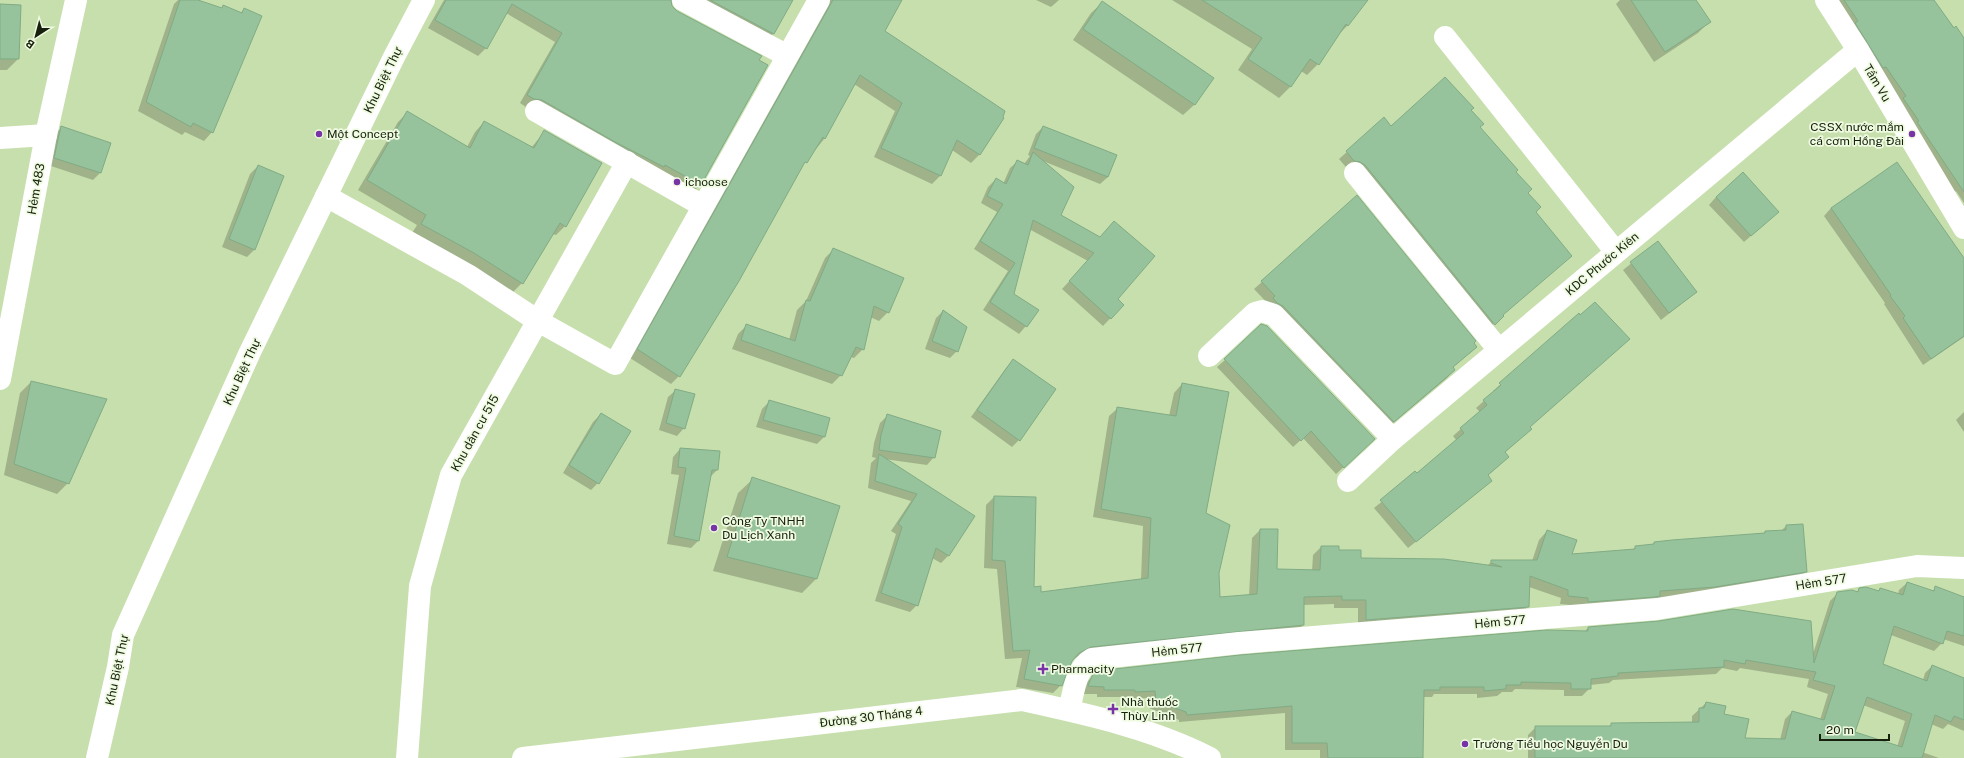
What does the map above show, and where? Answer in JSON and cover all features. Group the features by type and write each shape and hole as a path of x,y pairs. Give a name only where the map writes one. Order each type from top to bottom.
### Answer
{"street":[{"name":"Hẻm 483","path":"0,379 46,134 76,0"},
{"name":"Khu Biệt Thự","path":"97,758 123,635 250,352 424,0"},
{"path":"683,0 786,55"},
{"path":"326,196 468,275 538,321 615,364 786,55 819,0"},
{"name":"Tầm Vu","path":"1826,0 1858,50 1964,228"},
{"path":"1444,37 1616,252"},
{"name":"KDC Phước Kiên","path":"1348,481 1393,439 1858,50"},
{"path":"536,112 703,206"},
{"path":"0,138 46,134"},
{"name":"Khu dân cư 515","path":"407,758 420,586 451,475 627,162"},
{"path":"1355,172 1499,350"},
{"path":"1209,356 1255,313 1262,311 1274,315 1393,439"},
{"name":"Hẻm 577","path":"1069,710 1080,670 1085,663 1092,659 1246,642 1657,609 1917,566 1964,568"},
{"name":"Đường 30 Tháng 4","path":"523,758 1022,700 1069,710 1141,729 1210,758"}],"building":[{"path":"180,0 198,0 222,8 223,5 242,13 244,8 262,16 213,133 193,123 191,127 146,102"},
{"path":"446,0 671,0 672,6 677,11 762,56 759,60 768,65 701,185 665,165 664,167 615,142 542,100 534,99 527,95 562,33 512,4 487,49 435,20"},
{"path":"710,0 793,0 774,34"},
{"path":"833,0 902,0 885,31 1005,111 1004,118 980,155 957,140 941,176 881,148 902,103 860,75 825,139 823,137 807,163 805,162 739,281 680,377 637,349"},
{"path":"1202,0 1368,0 1348,26 1346,24 1319,65 1310,59 1291,87 1248,59 1262,38"},
{"path":"1631,0 1696,0 1711,22 1665,52"},
{"path":"1844,0 1934,0 1954,28 1956,26 1964,38 1964,192 1917,122 1919,121 1903,98 1906,96 1886,67 1883,68 1855,23 1858,21"},
{"path":"1102,1 1214,78 1195,105 1083,29"},
{"path":"0,4 21,5 19,59 0,59"},
{"path":"1445,77 1474,108 1471,110 1484,124 1480,127 1518,170 1516,172 1532,189 1528,193 1541,207 1536,212 1572,256 1503,315 1504,316 1495,325 1365,165 1354,161 1346,151 1384,117 1391,126"},
{"path":"407,111 470,148 484,121 534,148 544,130 602,163 566,227 560,223 523,284 474,253 421,224 426,215 367,180"},
{"path":"61,126 111,143 101,173 54,158"},
{"path":"1043,126 1117,155 1108,177 1034,148"},
{"path":"1033,152 1074,187 1061,215 1100,237 1114,221 1155,256 1118,299 1124,305 1111,319 1069,281 1094,253 1033,220 1014,294 1039,310 1027,327 990,302 1015,263 980,241 1003,204 987,196 996,178 1006,184 1017,160 1028,165"},
{"path":"1897,162 1964,258 1964,336 1931,359 1903,318 1905,316 1831,208"},
{"path":"258,165 284,176 255,250 229,239"},
{"path":"1743,172 1779,212 1751,236 1716,197"},
{"path":"1357,195 1476,341 1474,343 1477,347 1453,367 1455,370 1394,422 1283,306 1277,303 1273,298 1275,296 1261,281"},
{"path":"1658,241 1697,292 1669,313 1630,262"},
{"path":"833,248 904,278 889,313 874,306 864,350 856,347 842,376 741,340 746,324 795,341 806,300 810,301"},
{"path":"1595,302 1630,339 1530,427 1532,429 1505,452 1509,457 1488,475 1492,481 1416,542 1380,500 1415,471 1417,473 1464,433 1460,428 1487,405 1483,400 1501,385 1499,383 1579,313 1580,315"},
{"path":"943,310 967,327 958,352 932,341"},
{"path":"1261,324 1267,326 1375,439 1344,468 1311,431 1301,441 1224,359"},
{"path":"1013,359 1056,389 1020,441 977,410"},
{"path":"31,381 107,399 69,484 14,464"},
{"path":"1182,383 1229,392 1206,513 1230,525 1219,573 1220,597 1257,594 1260,529 1278,529 1277,569 1320,570 1321,546 1339,546 1339,550 1361,550 1361,558 1444,559 1502,567 1491,563 1491,560 1537,560 1547,530 1577,540 1572,554 1635,549 1635,546 1672,540 1765,533 1765,531 1786,530 1786,525 1803,524 1807,572 1715,587 1660,591 1660,596 1655,597 1588,602 1588,598 1568,596 1568,590 1530,576 1529,607 1366,620 1366,600 1342,600 1342,596 1304,597 1304,625 1091,647 1079,653 1072,661 1062,686 1024,679 1030,650 1013,651 1005,561 992,560 994,496 1036,497 1034,587 1041,586 1041,592 1148,578 1151,518 1101,509 1117,407 1176,416"},
{"path":"675,389 695,394 685,429 666,423"},
{"path":"769,400 830,418 825,437 763,420"},
{"path":"601,413 631,431 599,484 569,465"},
{"path":"887,414 941,431 935,458 879,450 881,435"},
{"path":"680,448 720,451 718,470 712,470 699,541 674,536 686,468 678,467"},
{"path":"879,454 975,516 949,556 936,548 918,606 881,593 902,527 898,524 917,494 875,481"},
{"path":"752,477 840,506 817,579 727,557"},
{"path":"1907,582 1934,591 1935,586 1964,597 1964,636 1947,631 1943,644 1894,626 1883,664 1927,681 1932,665 1964,678 1964,720 1954,716 1951,722 1935,715 1922,758 1535,758 1535,726 1611,726 1611,723 1699,722 1699,708 1704,708 1706,702 1726,706 1724,714 1749,719 1745,738 1785,739 1792,711 1824,720 1835,686 1813,680 1816,672 1746,660 1745,664 1724,660 1724,667 1618,673 1618,676 1591,679 1591,689 1571,689 1571,683 1521,682 1521,685 1506,685 1506,689 1484,691 1484,687 1440,687 1440,690 1424,690 1423,758 1328,758 1327,743 1292,743 1292,706 1187,715 1186,712 1156,701 1155,691 1135,692 1135,690 1104,690 1104,687 1088,686 1092,676 1097,671 1240,655 1547,630 1588,631 1588,627 1659,621 1733,609 1811,621 1814,663 1837,592 1852,590 1858,592 1859,588 1866,587 1879,591 1880,588 1903,595","holes":["1867,697 1912,714 1902,747 1855,732"]}],"place":[{"name":"Một Concept","path":"319,134"},
{"name":"CSSX nước mắm cá cơm Hồng Đài","path":"1912,134"},
{"name":"ichoose","path":"677,182"},
{"name":"Công Ty TNHH Du Lịch Xanh","path":"714,528"},
{"name":"Pharmacity","path":"1043,669"},
{"name":"Nhà thuốc Thùy Linh","path":"1113,709"},
{"name":"Trường Tiểu học Nguyễn Du","path":"1465,744"}]}
